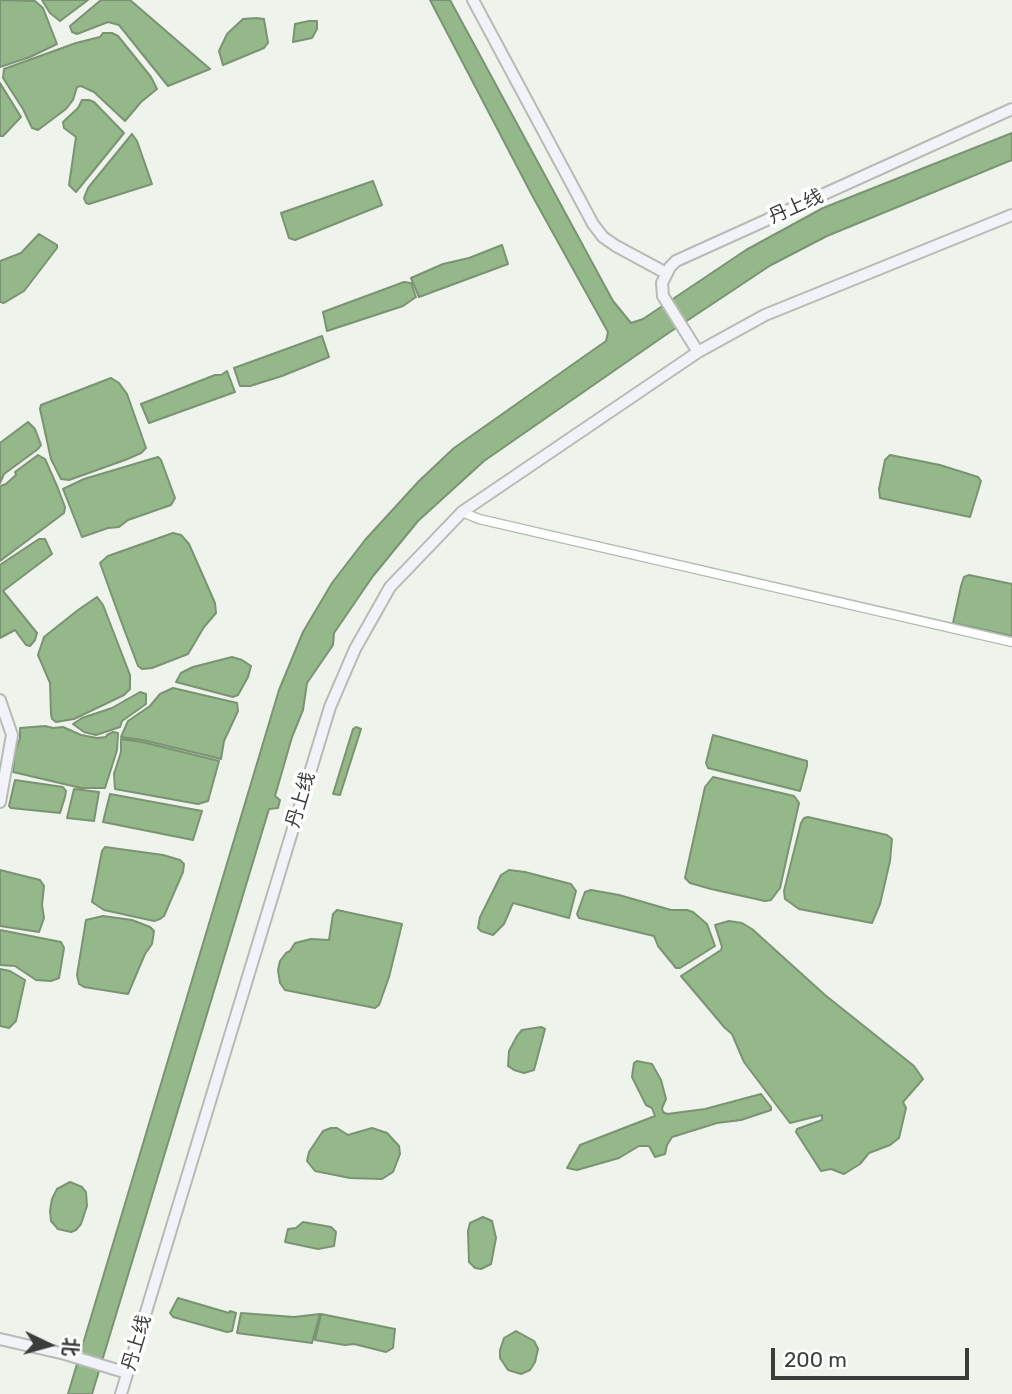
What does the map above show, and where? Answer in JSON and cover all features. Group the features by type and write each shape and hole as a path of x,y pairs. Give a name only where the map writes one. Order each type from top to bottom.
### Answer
{"main road":[{"path":"473,0 593,224 603,237 616,246 666,273 662,283 665,299 698,352"},
{"name":"丹上线","path":"666,273 676,261 1012,109"},
{"name":"丹上线","path":"121,1394 330,707 355,649 390,587 463,512 698,352 765,315 1012,215"},
{"path":"0,700 12,735 0,802"},
{"path":"0,1339 80,1358 127,1373"}],"street":[{"path":"463,512 479,519 1012,642"}],"shaded area":[{"path":"0,0 35,1 43,8 57,44 0,67"},
{"path":"42,0 88,0 60,21 50,13"},
{"path":"101,0 130,0 210,69 168,86 119,25 108,22 77,34 72,32 70,26"},
{"path":"430,0 450,0 613,301 631,323 643,319 746,250 823,208 1012,133 1012,160 827,236 771,265 484,461 418,521 373,576 334,633 333,645 307,683 303,710 292,737 275,796 280,800 278,808 269,809 92,1394 68,1394 279,690 303,632 332,583 365,540 419,481 454,448 606,341 608,332 533,197"},
{"path":"243,19 264,19 268,43 264,48 223,65 219,51 227,34"},
{"path":"317,21 317,29 312,38 293,42 295,24"},
{"path":"103,33 118,36 151,77 157,89 141,102 125,121 94,92 77,87 73,100 66,109 38,130 32,128 3,78 4,69 100,37"},
{"path":"0,83 21,117 3,136 0,136"},
{"path":"82,100 94,102 124,133 76,192 69,185 76,137 64,128 63,122 78,108"},
{"path":"132,134 152,184 86,203 84,198 88,188"},
{"path":"373,181 382,205 295,240 289,238 281,213"},
{"path":"39,234 57,245 57,248 24,291 4,303 0,302 0,261 21,253"},
{"path":"502,245 508,264 419,297 411,278 443,264 469,258"},
{"path":"404,282 411,283 416,297 403,306 327,331 323,312"},
{"path":"322,336 329,357 282,376 250,386 240,386 234,368"},
{"path":"227,371 235,392 149,423 141,404"},
{"path":"111,378 119,383 127,394 146,448 125,460 69,480 61,479 51,459 41,405"},
{"path":"28,422 35,429 41,445 4,474 0,483 0,443"},
{"path":"38,455 45,459 65,507 64,513 0,561 0,486 6,484 16,475 15,472"},
{"path":"890,455 940,465 978,477 981,481 970,517 880,498 879,489 885,460"},
{"path":"158,457 175,498 171,505 128,520 119,527 82,537 63,489 84,479"},
{"path":"173,533 181,535 189,544 215,603 216,613 188,654 152,668 142,669 138,666 100,563 108,556"},
{"path":"39,539 45,539 52,554 3,591 37,633 30,646 26,645 15,630 0,638 0,565"},
{"path":"969,575 1012,584 1012,636 953,623 964,577"},
{"path":"97,597 103,605 130,675 130,689 124,695 74,719 56,722 51,714 50,683 38,655 44,637"},
{"path":"232,657 251,666 238,695 233,697 176,682 181,673 193,667"},
{"path":"173,688 237,703 238,711 224,741 221,759 121,737 128,721 150,706 160,694"},
{"path":"140,692 146,694 146,704 122,721 120,727 96,735 84,732 73,724 82,718 112,708"},
{"path":"63,727 97,738 106,737 113,732 118,733 117,750 105,788 81,788 13,772 20,728"},
{"path":"353,729 361,729 340,795 333,794"},
{"path":"713,735 807,761 800,791 708,768 706,763"},
{"path":"121,739 219,761 208,801 198,804 115,789 114,774 121,752"},
{"path":"713,777 794,796 799,803 780,888 771,900 711,889 690,883 685,878 705,787"},
{"path":"15,780 63,787 66,791 60,813 11,808 9,806"},
{"path":"74,789 99,792 94,821 67,818"},
{"path":"110,794 202,811 193,840 103,822"},
{"path":"808,817 887,835 892,839 880,904 872,923 799,909 785,899 784,891 801,823"},
{"path":"105,847 163,855 180,860 184,864 164,916 154,921 104,910 92,902"},
{"path":"0,870 40,880 44,886 44,918 39,932 0,926"},
{"path":"509,870 571,884 576,891 569,918 513,903 504,924 493,935 481,931 478,928 480,917 501,875"},
{"path":"591,890 671,910 693,912 707,924 715,946 676,968 658,946 654,936 579,918 577,914 585,892"},
{"path":"337,910 402,924 389,977 379,1005 375,1008 285,990 280,983 278,970 286,953 295,943 311,939 329,940 333,914"},
{"path":"103,916 132,920 154,931 152,944 128,994 79,984 77,975 86,920"},
{"path":"729,921 742,923 752,929 825,995 914,1066 923,1079 903,1102 906,1108 899,1138 890,1145 869,1153 860,1164 844,1174 831,1169 821,1171 796,1132 797,1129 822,1120 822,1115 790,1123 744,1062 732,1034 681,976 721,950 715,925"},
{"path":"0,930 61,942 64,948 59,978 51,981 36,980 15,966 0,965"},
{"path":"0,969 10,971 25,980 16,1021 9,1028 0,1026"},
{"path":"541,1027 545,1029 534,1070 524,1073 508,1066 509,1051 522,1030"},
{"path":"637,1061 652,1064 661,1080 666,1099 662,1108 667,1114 705,1109 761,1094 771,1110 672,1137 665,1154 655,1157 649,1146 639,1146 619,1158 577,1170 567,1168 580,1145 655,1116 652,1108 646,1105 632,1077 634,1063"},
{"path":"337,1128 348,1135 372,1128 387,1133 399,1146 400,1154 393,1172 382,1179 350,1178 315,1171 307,1161 309,1152 323,1131"},
{"path":"70,1182 82,1187 86,1192 87,1206 81,1224 71,1232 58,1229 51,1221 50,1211 57,1189"},
{"path":"483,1217 492,1221 496,1238 491,1264 481,1269 475,1268 469,1262 468,1231 470,1223"},
{"path":"303,1222 331,1227 336,1232 334,1246 318,1249 285,1242 288,1229 296,1228"},
{"path":"178,1298 236,1313 232,1331 227,1332 173,1317 170,1313"},
{"path":"241,1313 294,1317 320,1314 312,1343 237,1333"},
{"path":"321,1314 395,1329 393,1348 386,1352 354,1344 315,1340"},
{"path":"516,1331 534,1341 538,1349 530,1370 521,1374 508,1370 500,1358 504,1338"}]}
